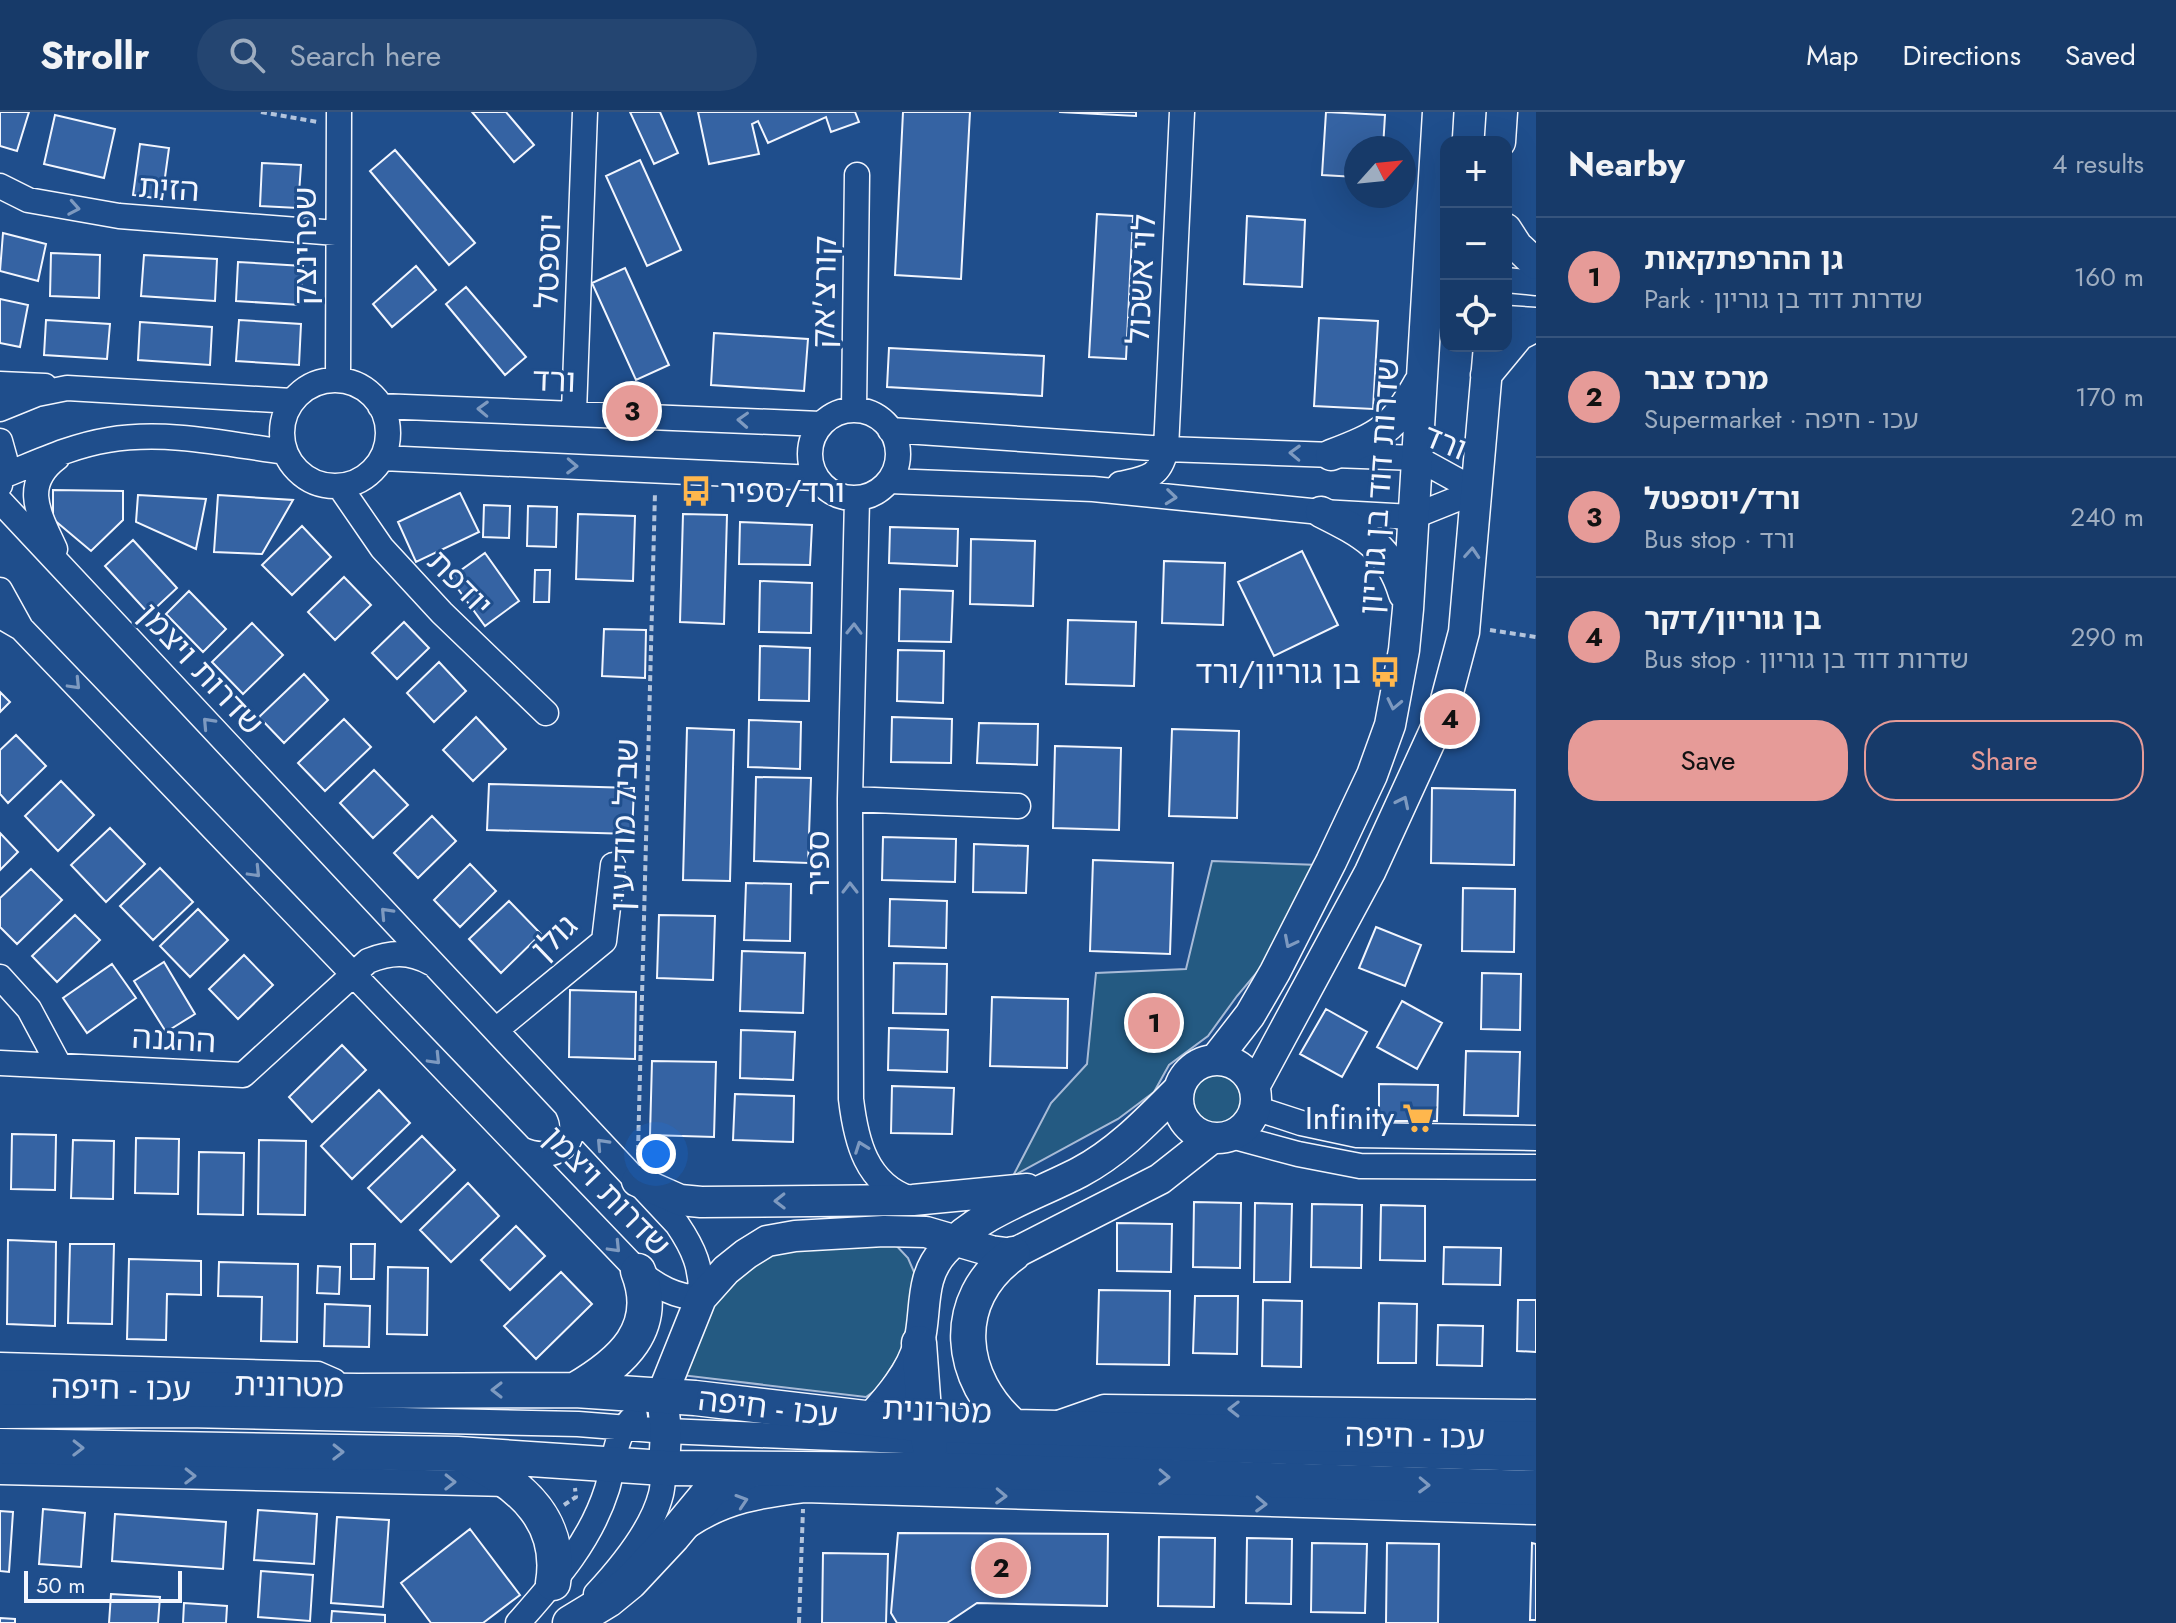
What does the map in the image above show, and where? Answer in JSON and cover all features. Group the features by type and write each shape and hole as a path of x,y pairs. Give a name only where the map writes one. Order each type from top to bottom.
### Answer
{"highway":[{"path":"1013,1254 999,1264 982,1285 967,1321 968,1339 983,1388 1000,1413 1028,1428"},
{"path":"575,1390 622,1357 639,1331 646,1305 645,1288 638,1271"},
{"path":"919,1343 933,1446"},
{"name":"עכו - חיפה","path":"0,1387 575,1390 662,1395 870,1419 933,1446 1092,1475 1536,1488"},
{"name":"עכו - חיפה","path":"0,1446 457,1454 664,1468 754,1469 933,1446 1028,1428 1536,1439"},
{"path":"457,1454 514,1484 534,1503 552,1542 556,1565 553,1583"},
{"path":"568,1623 608,1600 630,1582 712,1489 754,1469"}],"main road":[{"name":"שדרות דוד בן גוריון","path":"1215,1060 1250,1015 1275,972 1372,775 1393,713 1408,609 1422,378 1440,293 1438,112"},
{"path":"1500,136 1502,112"},
{"path":"1512,238 1536,264"},
{"path":"664,1468 666,1431 662,1395 701,1298 726,1270 767,1241 795,1236 926,1232 991,1251 1013,1254 1160,1179 1221,1137 1246,1125 1255,1098 1370,872 1442,715 1464,632 1487,360 1536,326"},
{"path":"1331,455 1376,436 1389,427 1422,378"},
{"path":"1321,512 1378,546 1397,573 1408,609"},
{"path":"1221,1137 1199,1135 1181,1116 1177,1104 1178,1090 1191,1069 1202,1062 1228,1061 1248,1076 1255,1098"},
{"path":"870,1419 902,1380 919,1343 927,1278 935,1263 957,1239 986,1218 1081,1171 1125,1143 1178,1090"},
{"path":"637,1181 680,1200 701,1202 913,1200 1017,1192 1053,1184"},
{"path":"884,1231 911,1247 927,1278"}],"street":[{"name":"יוספטל","path":"574,412 585,112"},
{"name":"לוי אשכול","path":"1166,449 1182,112"},
{"name":"שפרינצק","path":"338,118 338,380"},
{"name":"קורצ'אק","path":"854,410 857,175"},
{"name":"הזית","path":"0,186 28,200 119,216 336,233"},
{"path":"1512,281 1536,283"},
{"path":"1512,318 1536,320"},
{"path":"338,380 354,384 369,393 380,406 387,423 387,441 382,458 364,477 340,487 307,479 294,468 285,452 281,435 284,417 292,401 305,389 321,382 338,380"},
{"path":"0,384 292,401"},
{"path":"0,409 37,394 67,388"},
{"path":"1133,446 1150,428 1168,391"},
{"name":"ורד","path":"380,406 821,424"},
{"path":"854,410 875,415 890,430 898,456 889,481 869,496 857,499 834,494 816,478 810,464 809,450 821,424 842,411 854,410"},
{"name":"ורד","path":"890,430 1166,449 1417,458 1477,491"},
{"path":"2,480 68,450 133,437 183,438 285,452"},
{"path":"0,441 5,459 2,480"},
{"path":"1093,489 1149,478 1160,468 1166,449"},
{"path":"64,569 39,514 35,485 43,470 68,450"},
{"path":"382,458 816,478"},
{"name":"ורד","path":"889,481 1093,489 1321,512 1412,517 1477,491"},
{"name":"יודפת","path":"340,487 382,548 442,613 546,713"},
{"name":"ספיר","path":"857,499 850,799 851,1099 862,1153 873,1173 885,1186 913,1200"},
{"name":"שדרות ויצמן","path":"0,501 677,1224 697,1257 702,1276 701,1298 673,1294 638,1271 10,622 0,590"},
{"path":"850,799 1018,806"},
{"name":"גולן","path":"496,1030 604,941 613,865"},
{"name":"ההגנה","path":"0,1063 243,1075 352,972 368,961 391,953 419,957 433,964"},
{"path":"0,977 29,1009 59,1065"},
{"path":"1255,1098 1301,1123 1357,1135 1536,1138"},
{"path":"521,1149 539,1156 554,1153 563,1147 572,1132 573,1123 565,1105"},
{"path":"1221,1137 1360,1166 1536,1167"},
{"path":"0,1365 318,1374 358,1391"},
{"path":"518,1623 574,1557 594,1524 622,1426 662,1395"},
{"path":"1028,1428 1104,1407 1536,1412"},
{"path":"1253,1433 1288,1409"},
{"name":"מטרונית","path":"0,1416 201,1415 622,1426 933,1446 1536,1459"},
{"path":"568,1623 614,1574 645,1530 662,1493 664,1468"},
{"path":"0,1472 514,1484"},
{"path":"1092,1475 1132,1500"},
{"path":"673,1536 735,1502 804,1490 1536,1512"}],"path":[{"path":"261,112 338,118"},
{"name":"שביל מודיעין","path":"637,1181 656,470"},
{"path":"1464,632 1492,630 1536,637"},
{"path":"542,1519 576,1497 573,1462"},
{"path":"799,1623 804,1490"}],"shaded area":[{"path":"1212,861 1319,865 1264,964 1208,1036 1169,1065 1154,1092 1118,1119 1013,1176 1051,1103 1087,1064 1096,973 1186,969"},
{"path":"1217,1074 1235,1082 1243,1100 1235,1118 1217,1126 1199,1118 1191,1100 1199,1082"},
{"path":"892,1241 908,1258 920,1286 900,1354 877,1389 866,1397 681,1375 709,1309 726,1283 771,1248"}],"building":[{"path":"0,112 29,112 17,151 0,146"},
{"path":"472,112 506,112 534,145 514,162"},
{"path":"630,112 660,112 678,153 654,164"},
{"path":"698,112 855,112 859,122 831,132 826,117 768,143 758,121 752,124 759,154 709,164"},
{"path":"903,112 970,112 961,279 895,275"},
{"path":"1059,112 1136,112 1136,116"},
{"path":"1326,112 1385,115 1384,136 1344,136 1344,176 1322,175"},
{"path":"55,115 115,129 104,178 44,164"},
{"path":"140,144 169,148 162,199 133,195"},
{"path":"395,150 475,243 449,265 370,171"},
{"path":"640,160 681,250 647,266 606,176"},
{"path":"262,163 301,165 298,208 260,206"},
{"path":"1097,214 1133,216 1126,359 1089,357"},
{"path":"1247,216 1305,220 1302,287 1244,284"},
{"path":"3,233 46,244 38,281 0,271"},
{"path":"51,253 100,255 99,298 50,296"},
{"path":"144,255 217,259 215,301 141,296"},
{"path":"238,262 303,266 300,305 236,301"},
{"path":"416,266 436,290 392,327 373,304"},
{"path":"625,268 669,365 636,380 592,283"},
{"path":"466,287 526,357 505,375 446,304"},
{"path":"0,299 28,305 20,347 0,343"},
{"path":"1319,318 1378,321 1373,409 1314,406"},
{"path":"46,320 110,324 107,359 44,355"},
{"path":"239,320 301,324 299,365 236,361"},
{"path":"140,322 212,327 210,365 138,360"},
{"path":"714,333 808,339 804,391 711,385"},
{"path":"889,348 1044,356 1042,396 887,387"},
{"path":"53,490 123,491 123,520 91,551 53,519"},
{"path":"460,493 479,532 416,562 398,522"},
{"path":"138,495 206,499 196,549 136,522"},
{"path":"218,495 293,500 262,554 214,552"},
{"path":"484,505 510,506 509,538 483,537"},
{"path":"528,506 557,507 556,547 527,546"},
{"path":"578,514 635,516 633,581 576,579"},
{"path":"683,514 727,515 724,624 680,622"},
{"path":"740,522 812,525 810,565 739,564"},
{"path":"302,526 331,557 292,595 262,565"},
{"path":"890,527 958,529 957,566 889,563"},
{"path":"971,539 1035,541 1033,606 970,604"},
{"path":"133,540 177,588 149,614 105,566"},
{"path":"1302,551 1338,625 1274,656 1238,582"},
{"path":"485,553 519,601 485,626 450,578"},
{"path":"1164,561 1225,563 1223,625 1162,623"},
{"path":"535,570 550,570 549,602 534,602"},
{"path":"344,577 371,605 335,640 308,612"},
{"path":"760,581 812,583 811,633 759,632"},
{"path":"900,589 953,591 951,642 899,641"},
{"path":"189,591 226,629 203,652 166,614"},
{"path":"1068,620 1136,622 1134,686 1066,684"},
{"path":"404,622 429,648 397,679 372,653"},
{"path":"252,623 283,655 243,694 212,662"},
{"path":"604,629 646,630 645,678 602,676"},
{"path":"760,646 810,648 809,701 759,700"},
{"path":"898,650 944,651 943,703 897,701"},
{"path":"439,662 466,691 434,722 407,693"},
{"path":"304,674 328,700 284,743 259,717"},
{"path":"0,692 10,702 0,712"},
{"path":"476,717 506,749 473,781 443,750"},
{"path":"892,717 952,719 951,763 891,762"},
{"path":"344,719 371,747 325,791 298,763"},
{"path":"749,720 801,722 800,769 748,767"},
{"path":"979,723 1038,724 1037,765 977,763"},
{"path":"687,728 734,730 730,881 683,880"},
{"path":"1172,729 1239,731 1237,818 1169,816"},
{"path":"16,735 46,766 8,803 0,794 0,750"},
{"path":"1055,746 1121,748 1119,830 1053,828"},
{"path":"374,770 408,805 373,838 340,803"},
{"path":"756,777 811,778 808,863 754,861"},
{"path":"61,781 94,815 58,851 25,816"},
{"path":"489,784 634,788 632,834 487,830"},
{"path":"1432,788 1515,790 1514,865 1431,863"},
{"path":"432,816 456,841 418,878 394,853"},
{"path":"110,828 145,864 106,902 71,865"},
{"path":"0,833 18,852 0,870"},
{"path":"883,837 956,839 955,882 882,880"},
{"path":"974,844 1028,846 1026,893 973,892"},
{"path":"1093,860 1173,863 1170,954 1090,951"},
{"path":"470,864 496,891 460,927 434,900"},
{"path":"160,868 193,902 153,940 120,906"},
{"path":"31,869 62,900 17,944 0,927 0,898"},
{"path":"746,883 791,884 790,941 744,940"},
{"path":"1463,888 1515,889 1514,952 1462,951"},
{"path":"890,899 947,901 946,948 889,946"},
{"path":"509,901 541,934 501,973 469,939"},
{"path":"198,909 228,940 190,977 160,946"},
{"path":"75,915 100,940 57,982 32,956"},
{"path":"659,915 715,916 713,980 657,978"},
{"path":"1376,927 1421,945 1405,986 1359,968"},
{"path":"742,951 805,953 803,1013 740,1011"},
{"path":"244,955 273,985 238,1019 209,989"},
{"path":"164,962 195,1014 166,1032 134,981"},
{"path":"894,963 947,964 946,1014 893,1013"},
{"path":"112,964 136,998 87,1033 63,998"},
{"path":"1482,973 1521,974 1520,1030 1481,1029"},
{"path":"570,990 636,992 635,1059 569,1057"},
{"path":"992,997 1068,999 1067,1068 990,1066"},
{"path":"1402,1001 1442,1023 1417,1069 1377,1047"},
{"path":"1326,1009 1367,1032 1342,1077 1300,1054"},
{"path":"889,1028 948,1030 947,1072 888,1070"},
{"path":"741,1030 795,1032 793,1080 740,1078"},
{"path":"342,1045 366,1070 312,1122 289,1097"},
{"path":"1466,1051 1520,1052 1518,1116 1464,1115"},
{"path":"652,1061 716,1062 714,1137 650,1135"},
{"path":"1379,1084 1438,1085 1437,1121 1379,1121"},
{"path":"892,1086 954,1088 952,1134 891,1133"},
{"path":"379,1090 410,1123 352,1179 321,1146"},
{"path":"735,1094 794,1096 793,1142 733,1140"},
{"path":"12,1134 56,1135 55,1190 11,1189"},
{"path":"422,1136 455,1170 401,1222 368,1188"},
{"path":"136,1138 179,1139 178,1194 135,1193"},
{"path":"73,1140 114,1141 113,1199 71,1198"},
{"path":"259,1140 306,1141 305,1215 258,1214"},
{"path":"199,1152 244,1153 243,1215 198,1214"},
{"path":"468,1183 499,1216 451,1262 420,1230"},
{"path":"1194,1202 1241,1203 1240,1268 1193,1267"},
{"path":"1255,1203 1292,1204 1290,1282 1254,1282"},
{"path":"1312,1204 1362,1205 1361,1268 1311,1267"},
{"path":"1381,1205 1425,1206 1425,1261 1380,1260"},
{"path":"1117,1223 1172,1224 1171,1272 1117,1271"},
{"path":"516,1226 545,1256 510,1290 481,1260"},
{"path":"8,1240 56,1242 55,1326 7,1324"},
{"path":"70,1244 114,1244 112,1324 68,1323"},
{"path":"351,1244 375,1244 374,1279 351,1279"},
{"path":"1444,1247 1501,1248 1500,1285 1443,1284"},
{"path":"129,1259 201,1261 201,1295 167,1294 166,1340 127,1339"},
{"path":"219,1262 298,1264 297,1342 261,1341 262,1297 218,1296"},
{"path":"318,1266 340,1267 339,1294 317,1293"},
{"path":"388,1267 428,1268 427,1335 387,1334"},
{"path":"561,1272 592,1304 536,1359 504,1326"},
{"path":"1099,1290 1170,1291 1169,1365 1097,1364"},
{"path":"1195,1296 1238,1296 1237,1354 1193,1353"},
{"path":"1263,1300 1302,1301 1301,1367 1262,1366"},
{"path":"1518,1300 1536,1300 1536,1352 1517,1351"},
{"path":"1379,1303 1417,1304 1416,1363 1378,1363"},
{"path":"325,1304 370,1306 369,1347 324,1346"},
{"path":"1438,1325 1483,1326 1482,1366 1437,1365"},
{"path":"43,1509 85,1513 81,1567 39,1564"},
{"path":"258,1510 317,1514 314,1564 254,1560"},
{"path":"0,1511 13,1512 9,1572 0,1571"},
{"path":"115,1514 226,1522 223,1569 112,1561"},
{"path":"337,1517 389,1520 383,1607 331,1603"},
{"path":"470,1529 520,1595 483,1623 431,1623 401,1583"},
{"path":"898,1533 1108,1534 1107,1606 977,1603 947,1623 897,1623 891,1613"},
{"path":"1159,1537 1215,1538 1214,1607 1158,1606"},
{"path":"1247,1538 1292,1539 1291,1604 1246,1603"},
{"path":"1312,1543 1367,1544 1365,1613 1311,1612"},
{"path":"1387,1543 1439,1544 1438,1623 1386,1623"},
{"path":"1532,1543 1536,1544 1536,1620 1530,1620"},
{"path":"823,1553 888,1554 886,1623 822,1623"},
{"path":"261,1571 313,1575 310,1621 258,1617"},
{"path":"111,1594 160,1597 158,1623 109,1623"},
{"path":"184,1603 227,1606 226,1623 183,1623"},
{"path":"332,1611 385,1615 385,1623 331,1623"},
{"path":"0,1618 15,1619 15,1623 0,1623"}],"place":[{"name":"ורד/יוספטל","path":"632,411"},
{"name":"ורד/ספיר","path":"696,491"},
{"name":"בן גוריון/ורד","path":"1385,672"},
{"name":"בן גוריון/דקר","path":"1450,719"},
{"name":"גן ההרפתקאות","path":"1154,1023"},
{"name":"Infinity","path":"1418,1118"},
{"name":"מרכז צבר","path":"1001,1568"}]}
